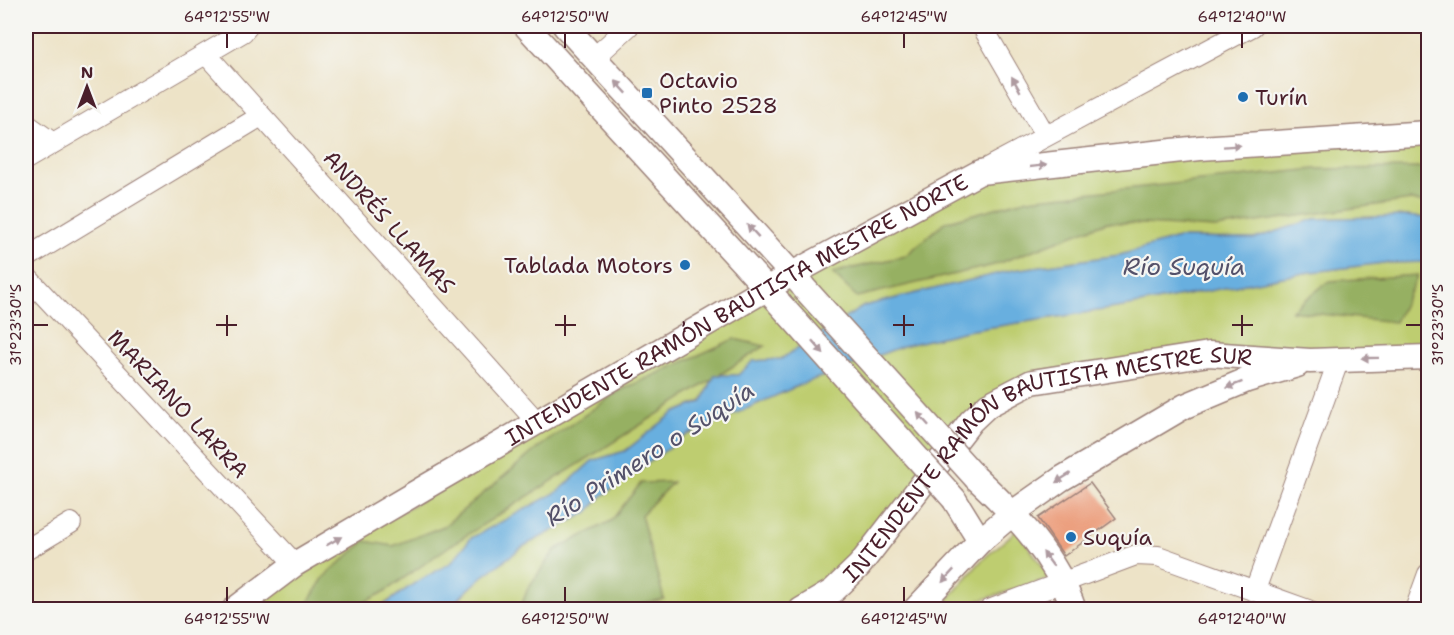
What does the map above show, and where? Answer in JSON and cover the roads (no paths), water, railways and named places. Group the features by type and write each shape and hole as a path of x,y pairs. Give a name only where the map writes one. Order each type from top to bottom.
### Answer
{"main road":[{"path":"526,26 774,296 954,499 980,541"},
{"path":"565,26 976,478 1014,512 1065,583 1074,609"},
{"name":"INTENDENTE RAMÓN BAUTISTA MESTRE NORTE","path":"234,609 295,564 537,422 774,296 980,172 1200,148 1428,133"},
{"name":"INTENDENTE RAMÓN BAUTISTA MESTRE SUR","path":"801,609 833,591 858,566 971,421 988,405 1007,393 1032,382 1209,354 1310,362"},
{"name":"INTENDENTE RAMÓN BAUTISTA MESTRE SUR","path":"915,609 980,541 1014,512 1061,479 1185,406 1247,380 1310,362 1428,357"}],"street":[{"path":"26,159 243,33 248,26"},
{"path":"594,58 629,26"},
{"path":"982,26 1045,135"},
{"path":"980,172 1045,135 1253,26"},
{"name":"ANDRÉS LLAMAS","path":"206,54 537,422"},
{"path":"26,258 261,116"},
{"path":"26,124 53,143"},
{"name":"MARIANO LARRA","path":"26,276 295,564"},
{"path":"1254,590 1339,359"},
{"path":"26,550 71,523"},
{"path":"988,609 1065,583 1136,555 1158,556 1303,609"},
{"path":"1415,609 1428,574"}],"water":[{"name":"Río Suquía","path":"1405,216 1428,218 1428,262 1383,263 1304,273 1129,306 966,331 903,346 802,384 687,435 602,496 588,512 524,546 482,577 447,609 377,610 415,583 451,563 471,538 559,491 592,461 625,451 674,413 702,402 715,375 738,375 753,361 781,359 864,306 1013,270 1120,255 1178,238 1254,239 1314,219"}],"place":[{"name":"Octavio Pinto 2528","path":"647,93"},
{"name":"Turín","path":"1243,97"},
{"name":"Tablada Motors","path":"685,265"},
{"name":"Suquía","path":"1071,537"}],"water label":[{"name":"Río Primero o Suquía","path":"650,454"}]}
